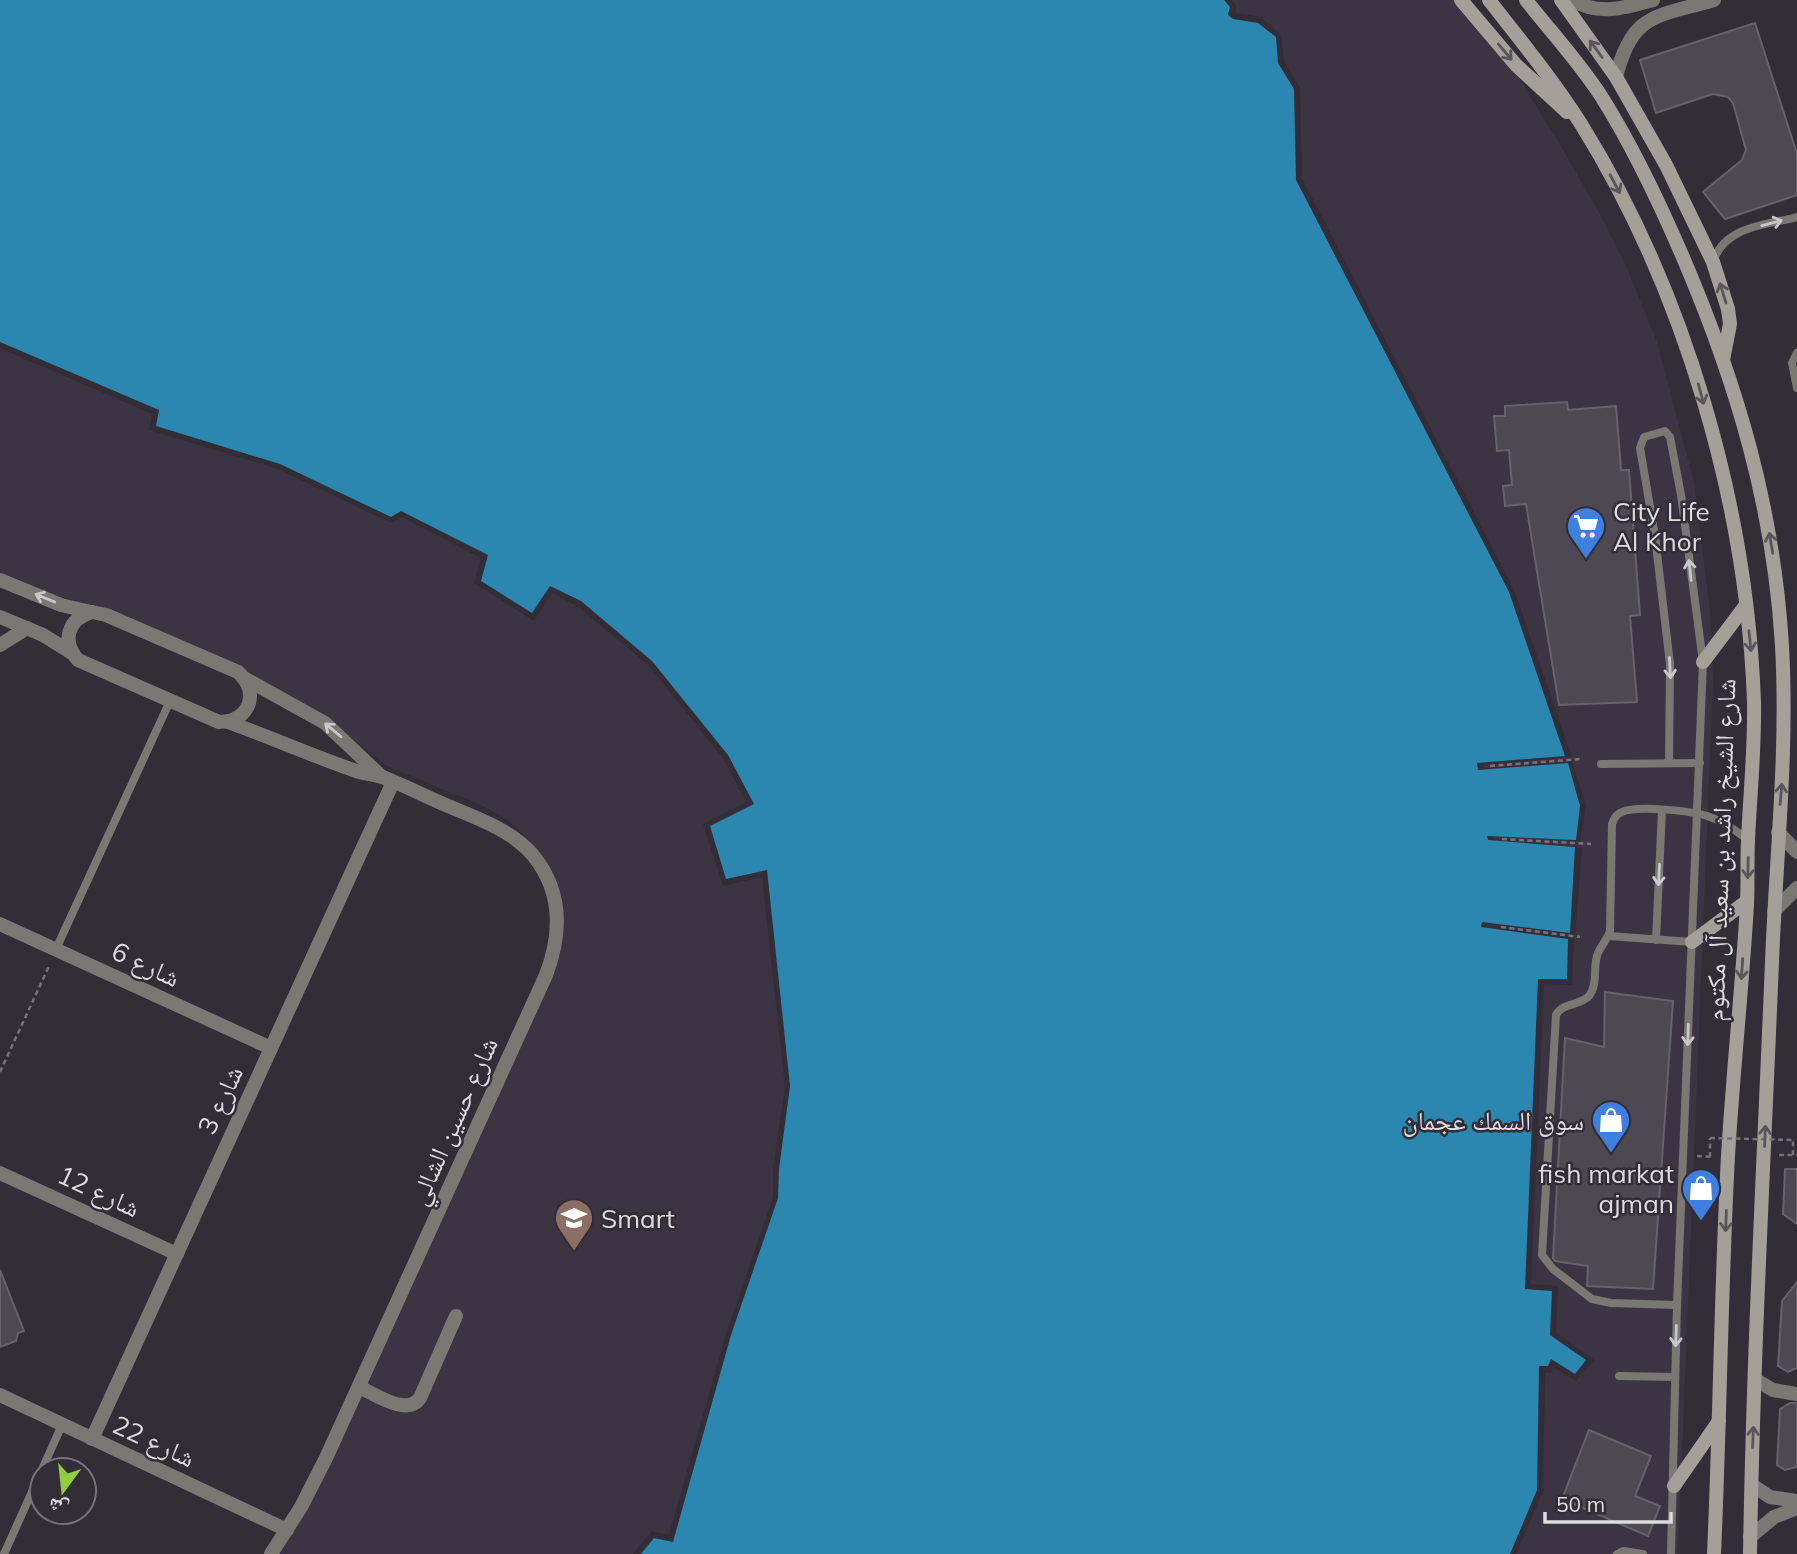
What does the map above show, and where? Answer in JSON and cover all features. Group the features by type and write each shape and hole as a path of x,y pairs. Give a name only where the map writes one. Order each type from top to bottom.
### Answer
{"main road":[{"path":"1461,0 1516,65 1581,125"},
{"name":"شارع الشيخ راشد بن سعيد آل مكتوم","path":"1489,0 1554,83 1581,125 1630,211 1656,267 1684,339 1721,469 1740,559 1754,725 1747,901 1728,1158 1714,1554"},
{"path":"1526,0 1599,92 1624,134 1674,237 1741,410 1760,483 1774,562 1783,693 1782,780 1774,911 1750,1554"},
{"path":"1561,0 1616,77 1666,165 1713,262 1730,324 1723,360"},
{"path":"1703,662 1746,606"},
{"path":"1692,942 1747,901"},
{"path":"1674,1486 1720,1420"}],"street":[{"path":"1572,0 1586,7 1607,10 1623,9 1653,0"},
{"path":"1616,77 1627,41 1641,25 1651,19 1714,0"},
{"name":"شارع حسين الشالي","path":"0,580 61,605 106,615 230,669 325,723 388,779"},
{"path":"72,653 68,645 70,627 76,620 92,612"},
{"name":"شارع حسين الشالي","path":"0,617 27,628 86,664 219,722 228,722 347,767 388,779 490,824 512,837 531,854 546,876 555,900 558,926 555,951 546,975 314,1483 271,1554"},
{"path":"0,645 27,628"},
{"path":"228,722 237,718 249,704 250,695 244,678"},
{"name":"شارع 3","path":"92,1439 271,1048 388,779"},
{"path":"1778,832 1797,852"},
{"path":"1774,911 1797,888"},
{"name":"شارع 6","path":"0,924 271,1048"},
{"name":"شارع 12","path":"0,1173 177,1254"},
{"path":"359,1387 400,1405 415,1404 456,1315"},
{"path":"1755,1380 1773,1390 1797,1394"},
{"name":"شارع 22","path":"0,1395 287,1530"},
{"path":"1752,1485 1770,1497 1797,1501"},
{"path":"1750,1537 1774,1517 1797,1508"}],"lane":[{"path":"1713,262 1721,245 1732,235 1797,217"},
{"path":"1797,353 1791,363 1797,388"},
{"path":"1669,763 1670,664 1655,537 1640,448 1644,437 1662,432 1669,434 1681,495 1703,662 1699,814 1677,1305 1671,1554"},
{"path":"57,950 170,701"},
{"path":"1601,764 1700,763"},
{"path":"1677,1305 1611,1303 1592,1299 1553,1269 1542,1255 1556,1015 1560,1009 1584,1000 1591,993 1597,955 1609,936 1614,820 1626,811 1662,810 1699,814 1720,821 1748,840"},
{"path":"1656,940 1662,810"},
{"path":"1609,936 1692,942"},
{"path":"1619,1376 1675,1377"},
{"path":"4,1554 62,1425"},
{"path":"1617,1554 1623,1551 1640,1554"}],"path":[{"path":"1490,766 1581,759"},
{"path":"1502,839 1591,844"},
{"path":"1500,927 1580,937"},
{"path":"0,1072 57,950"},
{"path":"1710,1157 1710,1138 1793,1140 1793,1155"},
{"path":"1683,1156 1728,1158"}],"shaded area":[{"path":"1231,0 1457,0 1517,75 1562,148 1627,268 1657,342 1694,482 1710,610 1713,680 1678,1554 1516,1554 1543,1491 1545,1372 1551,1373 1553,1367 1576,1381 1594,1360 1556,1332 1558,1286 1531,1284 1544,984 1572,985 1574,937 1486,924 1575,935 1582,847 1493,839 1581,841 1586,805 1572,761 1484,768 1483,765 1572,757 1514,590 1302,178 1300,88 1284,61 1281,35 1261,17 1236,13 1236,5"},
{"path":"0,348 152,414 149,430 278,469 391,523 401,517 481,558 474,583 534,621 552,593 577,606 648,665 723,758 746,802 703,824 723,886 762,877 785,1086 773,1169 773,1197 726,1334 669,1535 652,1531 633,1554 281,1554 325,1473 555,969 562,934 548,865 531,842 508,820 485,807 385,765 318,711 246,675 82,602 43,592 0,574"}],"water":[{"path":"0,0 1224,0 1230,7 1228,15 1233,19 1258,23 1276,37 1278,63 1294,89 1296,180 1509,592 1565,756 1477,763 1478,770 1568,763 1580,806 1576,840 1487,836 1488,840 1575,847 1570,933 1482,922 1481,927 1568,939 1567,979 1538,979 1525,1289 1552,1291 1550,1335 1586,1360 1575,1374 1551,1359 1548,1366 1539,1366 1537,1490 1510,1554 641,1554 654,1538 673,1542 731,1335 778,1198 790,1086 767,870 726,879 710,826 754,804 728,755 652,661 581,601 550,586 532,613 481,581 488,555 401,511 391,517 280,464 156,426 159,410 0,342"}],"building":[{"path":"1755,23 1797,154 1797,195 1725,219 1703,192 1742,160 1746,150 1733,103 1728,97 1713,94 1656,113 1640,60"},
{"name":"City Life Al Khor","path":"1567,402 1568,410 1616,406 1621,470 1629,470 1640,615 1630,616 1637,702 1559,705 1526,504 1505,506 1503,486 1512,485 1509,450 1497,451 1494,416 1505,416 1505,406"},
{"name":"سوق السمك عجمان","path":"1605,992 1673,1001 1653,1289 1587,1286 1588,1266 1555,1261 1553,1258 1565,1038 1604,1047"},
{"path":"1785,1169 1797,1169 1797,1224 1783,1214"},
{"path":"0,1270 24,1331 18,1333 16,1341 0,1347"},
{"path":"1797,1282 1797,1368 1788,1372 1778,1366 1782,1301"},
{"path":"1790,1403 1797,1403 1797,1467 1785,1470 1777,1465 1780,1409"},
{"path":"1589,1430 1651,1456 1635,1496 1660,1506 1648,1536 1562,1499"}],"place":[{"name":"City Life Al Khor","path":"1586,560"},
{"name":"سوق السمك عجمان","path":"1611,1154"},
{"name":"fish markat ajman","path":"1701,1222"},
{"name":"Smart","path":"574,1252"}]}
